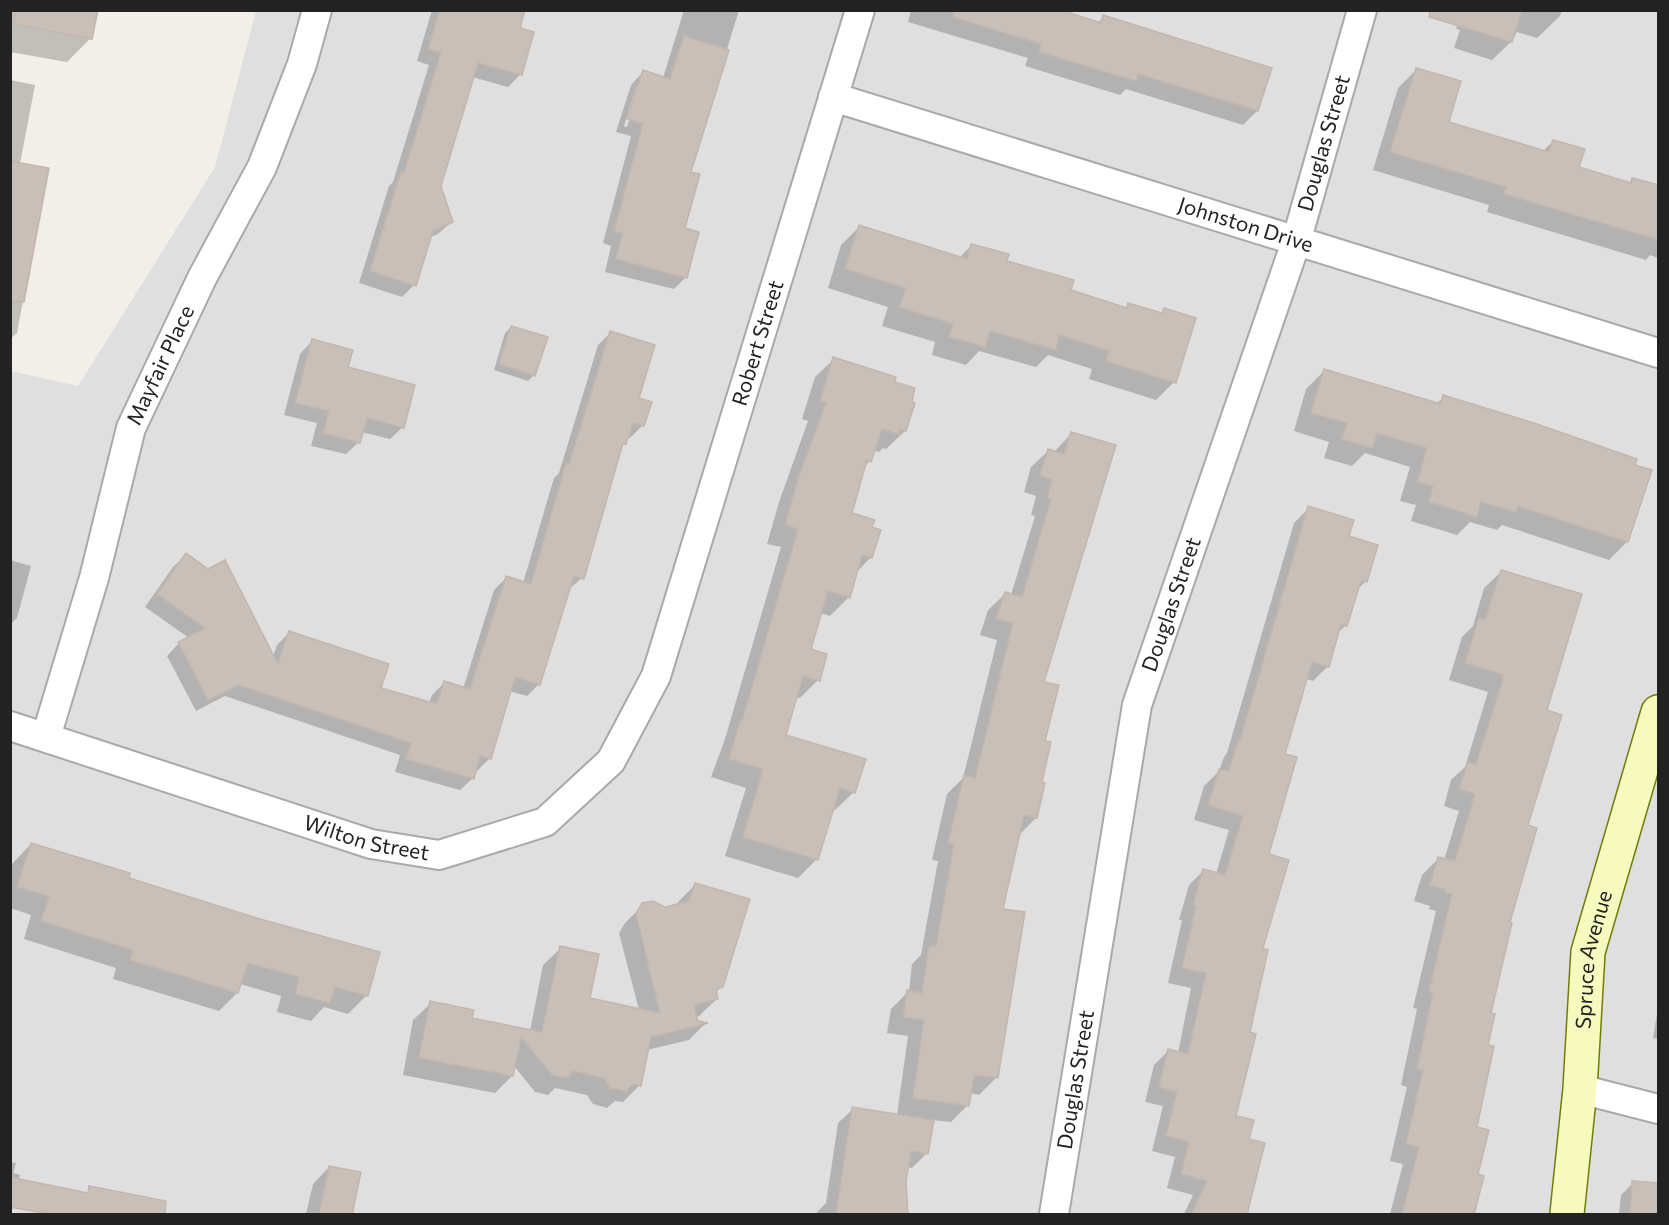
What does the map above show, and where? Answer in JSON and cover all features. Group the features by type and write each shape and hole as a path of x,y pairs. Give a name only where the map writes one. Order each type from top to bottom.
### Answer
{"street":[{"name":"Mayfair Place","path":"46,737 94,578 131,428 202,278 262,167 302,64 317,10"},
{"name":"Robert Street","path":"656,676 860,10"},
{"name":"Douglas Street","path":"1054,1215 1137,705 1296,242 1362,10"},
{"name":"Johnston Drive","path":"833,97 1659,353"},
{"name":"Wilton Street","path":"10,726 371,844 439,855 545,822 611,761 656,676"},
{"name":"Spruce Avenue","path":"1567,1215 1580,1089 1588,952 1659,712"},
{"path":"1580,1089 1659,1109"}],"shaded area":[{"path":"256,11 1658,11 1658,1214 11,1214 11,371 78,386 215,167"}],"building":[{"path":"15,10 98,10 92,39 14,24"},
{"path":"440,10 525,10 520,28 534,32 522,75 478,63 441,186 453,222 433,231 416,286 370,271 401,172 404,173 441,52 428,49"},
{"path":"954,10 1061,10 1101,23 1103,15 1272,68 1258,111 1138,74 1136,81 1039,52 1041,44 953,17"},
{"path":"1430,10 1522,10 1512,42 1429,17"},
{"path":"684,36 729,50 691,172 700,174 685,228 699,232 687,278 616,259 623,233 614,231 643,124 627,119 643,70 670,79"},
{"path":"1416,68 1461,81 1449,122 1549,152 1553,140 1585,149 1579,167 1631,183 1632,178 1659,185 1659,240 1504,194 1506,187 1390,152"},
{"path":"10,161 49,168 24,302 10,301"},
{"path":"859,225 967,259 971,244 1009,254 1007,261 1074,280 1071,290 1127,308 1128,303 1162,313 1164,308 1196,318 1176,383 1106,361 1109,351 1059,335 1056,350 990,331 986,347 949,337 953,324 899,307 906,288 845,269"},
{"path":"511,326 548,337 535,376 499,364"},
{"path":"610,331 655,345 639,398 652,402 644,426 633,423 626,444 623,443 584,579 574,576 540,685 515,677 491,759 480,756 474,779 406,759 411,743 238,685 208,700 178,642 205,628 157,594 186,553 208,569 225,560 278,664 289,631 389,664 381,688 437,704 444,681 470,689 506,576 531,584 566,464 569,465"},
{"path":"312,339 353,350 348,367 415,385 404,428 367,418 360,443 323,433 329,411 295,403"},
{"path":"833,357 896,377 895,382 915,388 912,401 915,403 906,431 900,429 899,434 882,429 871,462 867,460 852,513 875,520 872,527 881,530 872,558 862,555 850,598 828,591 811,649 827,654 820,681 803,676 786,735 866,759 855,793 840,788 818,860 743,837 763,769 729,759 798,529 785,525 797,482 826,403 820,401"},
{"path":"1324,369 1441,404 1443,395 1534,423 1637,459 1635,465 1652,470 1628,542 1518,506 1516,512 1481,502 1477,517 1429,502 1433,486 1417,482 1427,448 1377,433 1372,448 1342,439 1347,423 1311,413"},
{"path":"1071,432 1116,445 1044,682 1059,685 1045,741 1051,742 1037,818 1024,815 1003,909 1025,912 998,1078 974,1075 969,1106 913,1098 924,1020 903,1017 907,990 922,993 929,946 936,947 954,844 948,843 964,775 975,778 1013,623 996,619 1005,592 1022,597 1051,499 1047,498 1052,480 1040,475 1048,449 1064,454"},
{"path":"1308,506 1354,520 1349,536 1378,545 1367,582 1361,581 1347,626 1341,624 1329,667 1312,662 1285,754 1297,757 1269,854 1289,860 1263,948 1268,950 1250,1032 1256,1034 1236,1116 1254,1120 1249,1139 1265,1143 1247,1215 1191,1215 1207,1181 1181,1174 1189,1142 1166,1136 1177,1092 1159,1087 1168,1049 1188,1054 1206,973 1182,968 1196,906 1193,905 1203,869 1225,875 1243,816 1208,805 1219,769 1229,771 1238,740 1240,741"},
{"path":"1501,570 1582,594 1547,710 1562,715 1528,825 1537,828 1510,922 1512,923 1491,1013 1495,1014 1488,1045 1494,1046 1477,1127 1489,1130 1478,1174 1484,1176 1474,1215 1402,1215 1419,1147 1406,1144 1423,1070 1417,1069 1433,992 1429,991 1452,894 1430,885 1438,857 1455,861 1475,794 1459,789 1468,762 1476,765 1504,675 1465,663 1479,618 1485,620"},
{"path":"31,843 130,873 129,878 260,919 380,952 368,996 335,987 330,1003 295,994 299,977 248,963 238,993 130,960 133,950 41,921 49,896 17,887"},
{"path":"695,883 750,899 723,987 716,989 718,999 694,1005 698,1021 708,1023 651,1037 641,1086 633,1084 626,1091 610,1088 604,1078 573,1071 567,1078 552,1075 521,1037 513,1076 419,1058 430,1001 474,1010 472,1018 542,1032 560,946 599,954 590,998 660,1013 636,914 642,903 653,901 665,907 689,901"},
{"path":"852,1107 934,1120 928,1154 911,1151 906,1181 908,1215 836,1215"},
{"path":"329,1166 361,1172 352,1215 319,1215"},
{"path":"10,1177 88,1193 89,1186 166,1201 165,1215 55,1215 10,1207"},
{"path":"1632,1181 1659,1183 1659,1215 1630,1215"}]}
